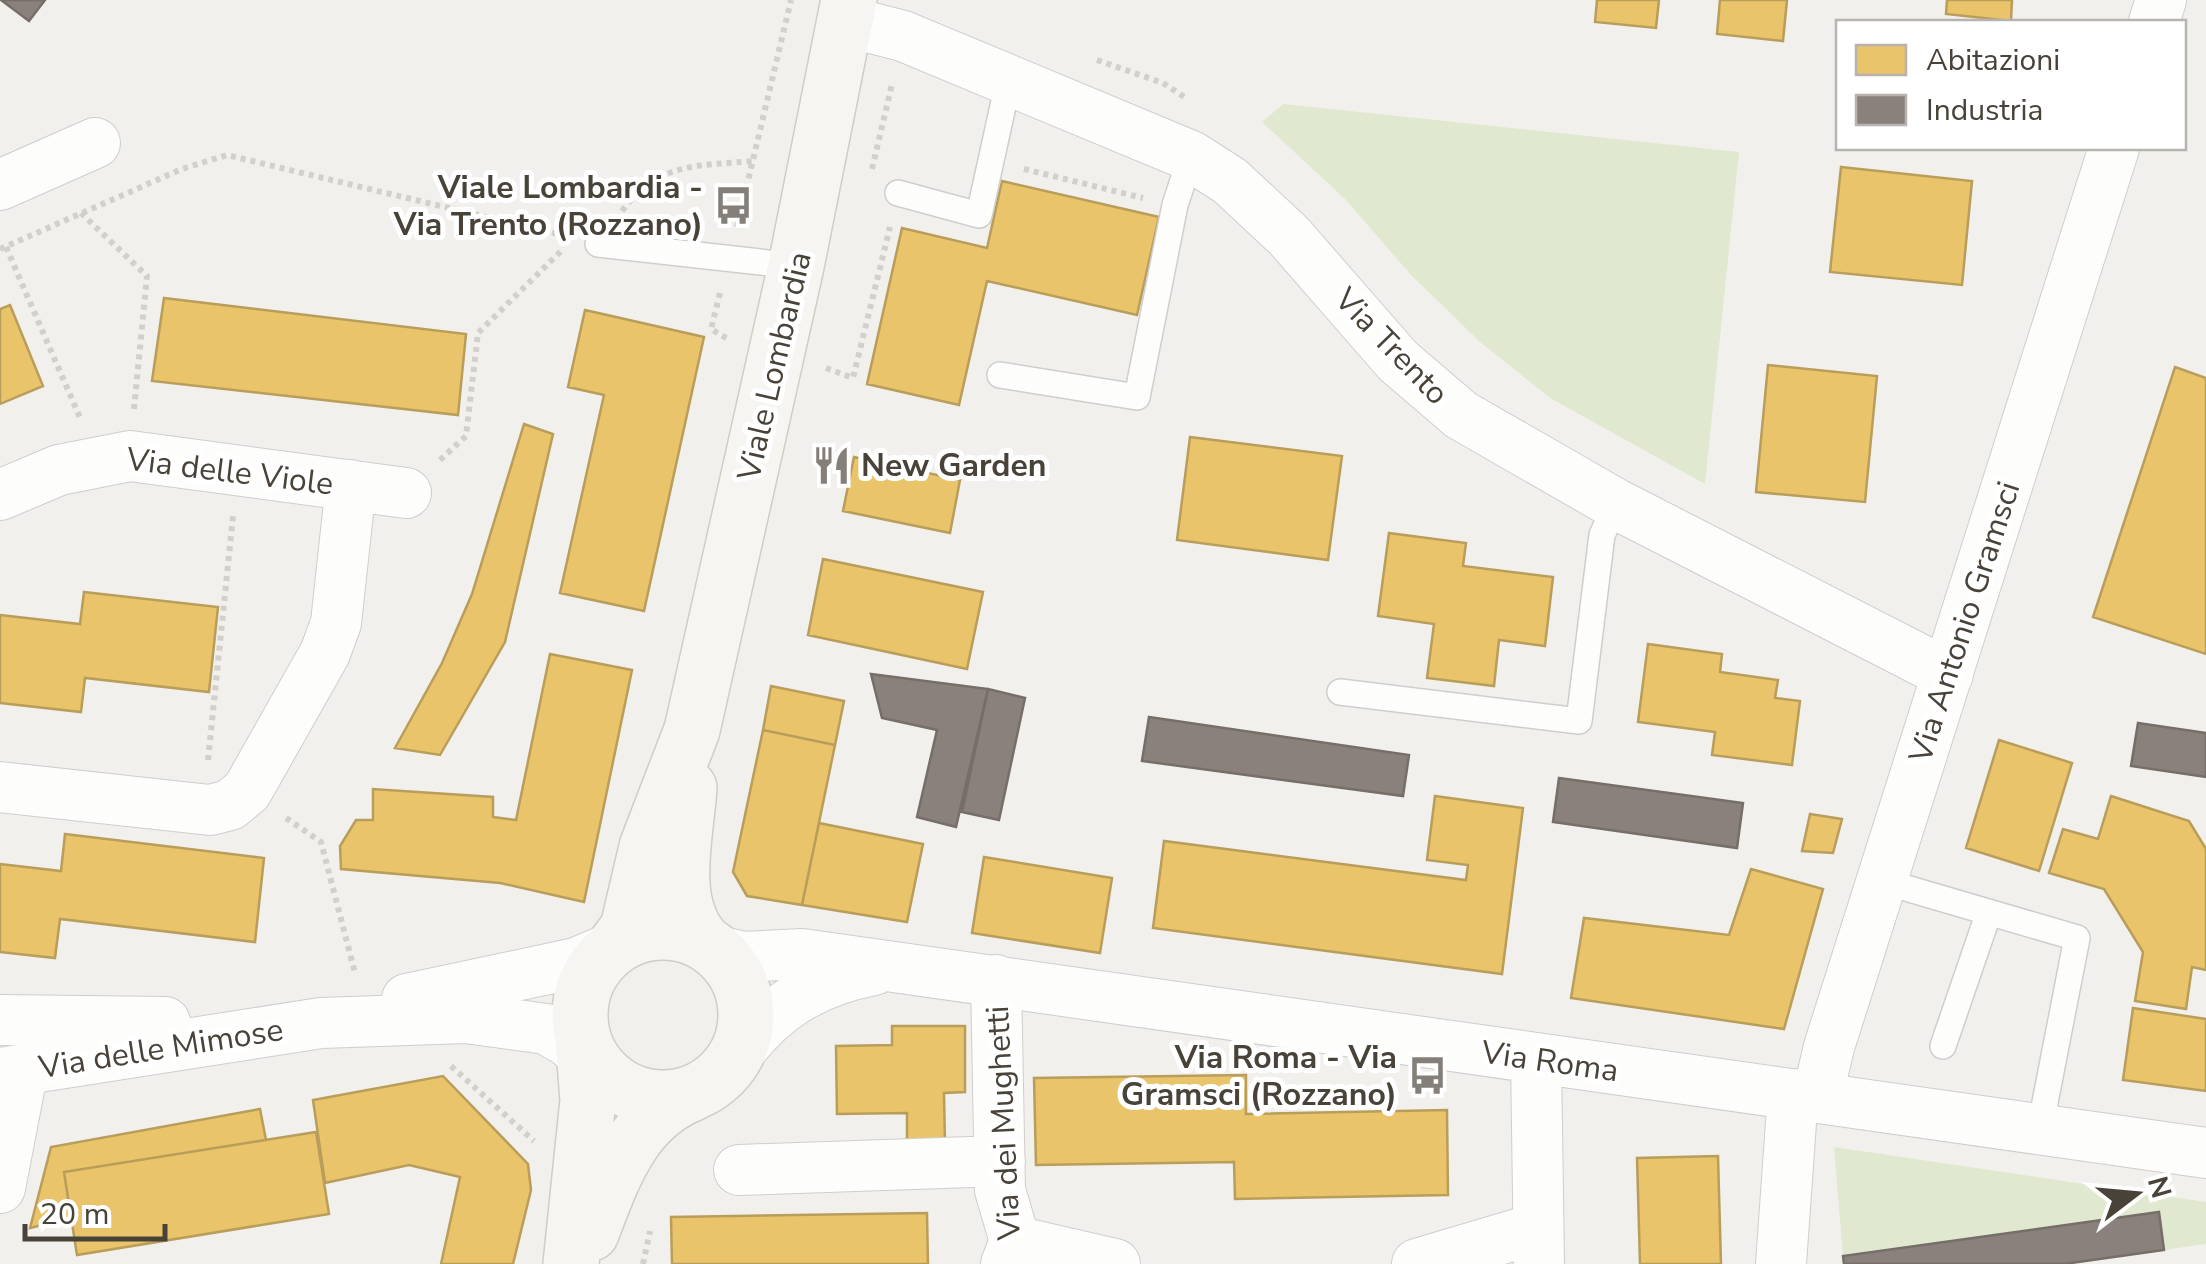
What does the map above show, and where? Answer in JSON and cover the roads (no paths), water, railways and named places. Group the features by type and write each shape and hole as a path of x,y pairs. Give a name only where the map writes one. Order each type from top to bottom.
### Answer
{"street":[{"name":"Via Trento","path":"847,10 1191,156 1230,181 1289,236 1426,388 1503,441 1616,504 1948,674"},
{"name":"Viale Lombardia","path":"614,947 628,928 647,846 692,730 796,266 847,10"},
{"path":"0,186 95,144"},
{"name":"Via Antonio Gramsci","path":"1782,1264 1805,1096 1829,1047 2113,150"},
{"name":"Via delle Viole","path":"0,496 114,458 406,493"},
{"path":"0,787 210,810 230,806 247,792 326,653 336,623 351,486"},
{"name":"Viale Lombardia","path":"692,730 682,883 692,925 711,947"},
{"path":"659,931 683,934 711,947 736,974 746,1004 744,1033 713,1076 658,1110 632,1141 575,1264 592,1057 580,1015 584,988 595,967 614,947 659,931"},
{"name":"Via delle Mimose","path":"11,1071 322,1023 417,997 576,963 614,947"},
{"name":"Via Roma","path":"711,947 732,957 802,954 894,966 2206,1152"},
{"name":"Via Roma","path":"713,1076 772,1014 805,991 832,978 894,966"},
{"name":"Via dei Mughetti","path":"996,980 1000,1190 1010,1253"},
{"name":"Via delle Mimose","path":"322,1023 466,1018 520,1023 556,1034 592,1057"},
{"path":"0,1020 322,1023"},
{"path":"592,1057 645,1096 674,1098 713,1076"},
{"path":"1417,1264 1538,1246 1536,1059"},
{"path":"0,1188 11,1071"},
{"path":"739,1170 1000,1161"},
{"path":"1010,1253 1116,1264"}],"lane":[{"path":"898,193 979,215 1010,79"},
{"path":"1000,375 1137,397 1175,205 1191,156"},
{"path":"598,244 796,266"},
{"path":"1340,692 1579,721 1602,535 1616,504"},
{"path":"1882,881 2077,938 2040,1128"},
{"path":"1943,1046 1989,912"}],"place":[{"name":"Viale Lombardia - Via Trento (Rozzano)","path":"733,205"},
{"name":"New Garden","path":"831,465"},
{"name":"Via Roma - Via Gramsci (Rozzano)","path":"1427,1075"}]}
